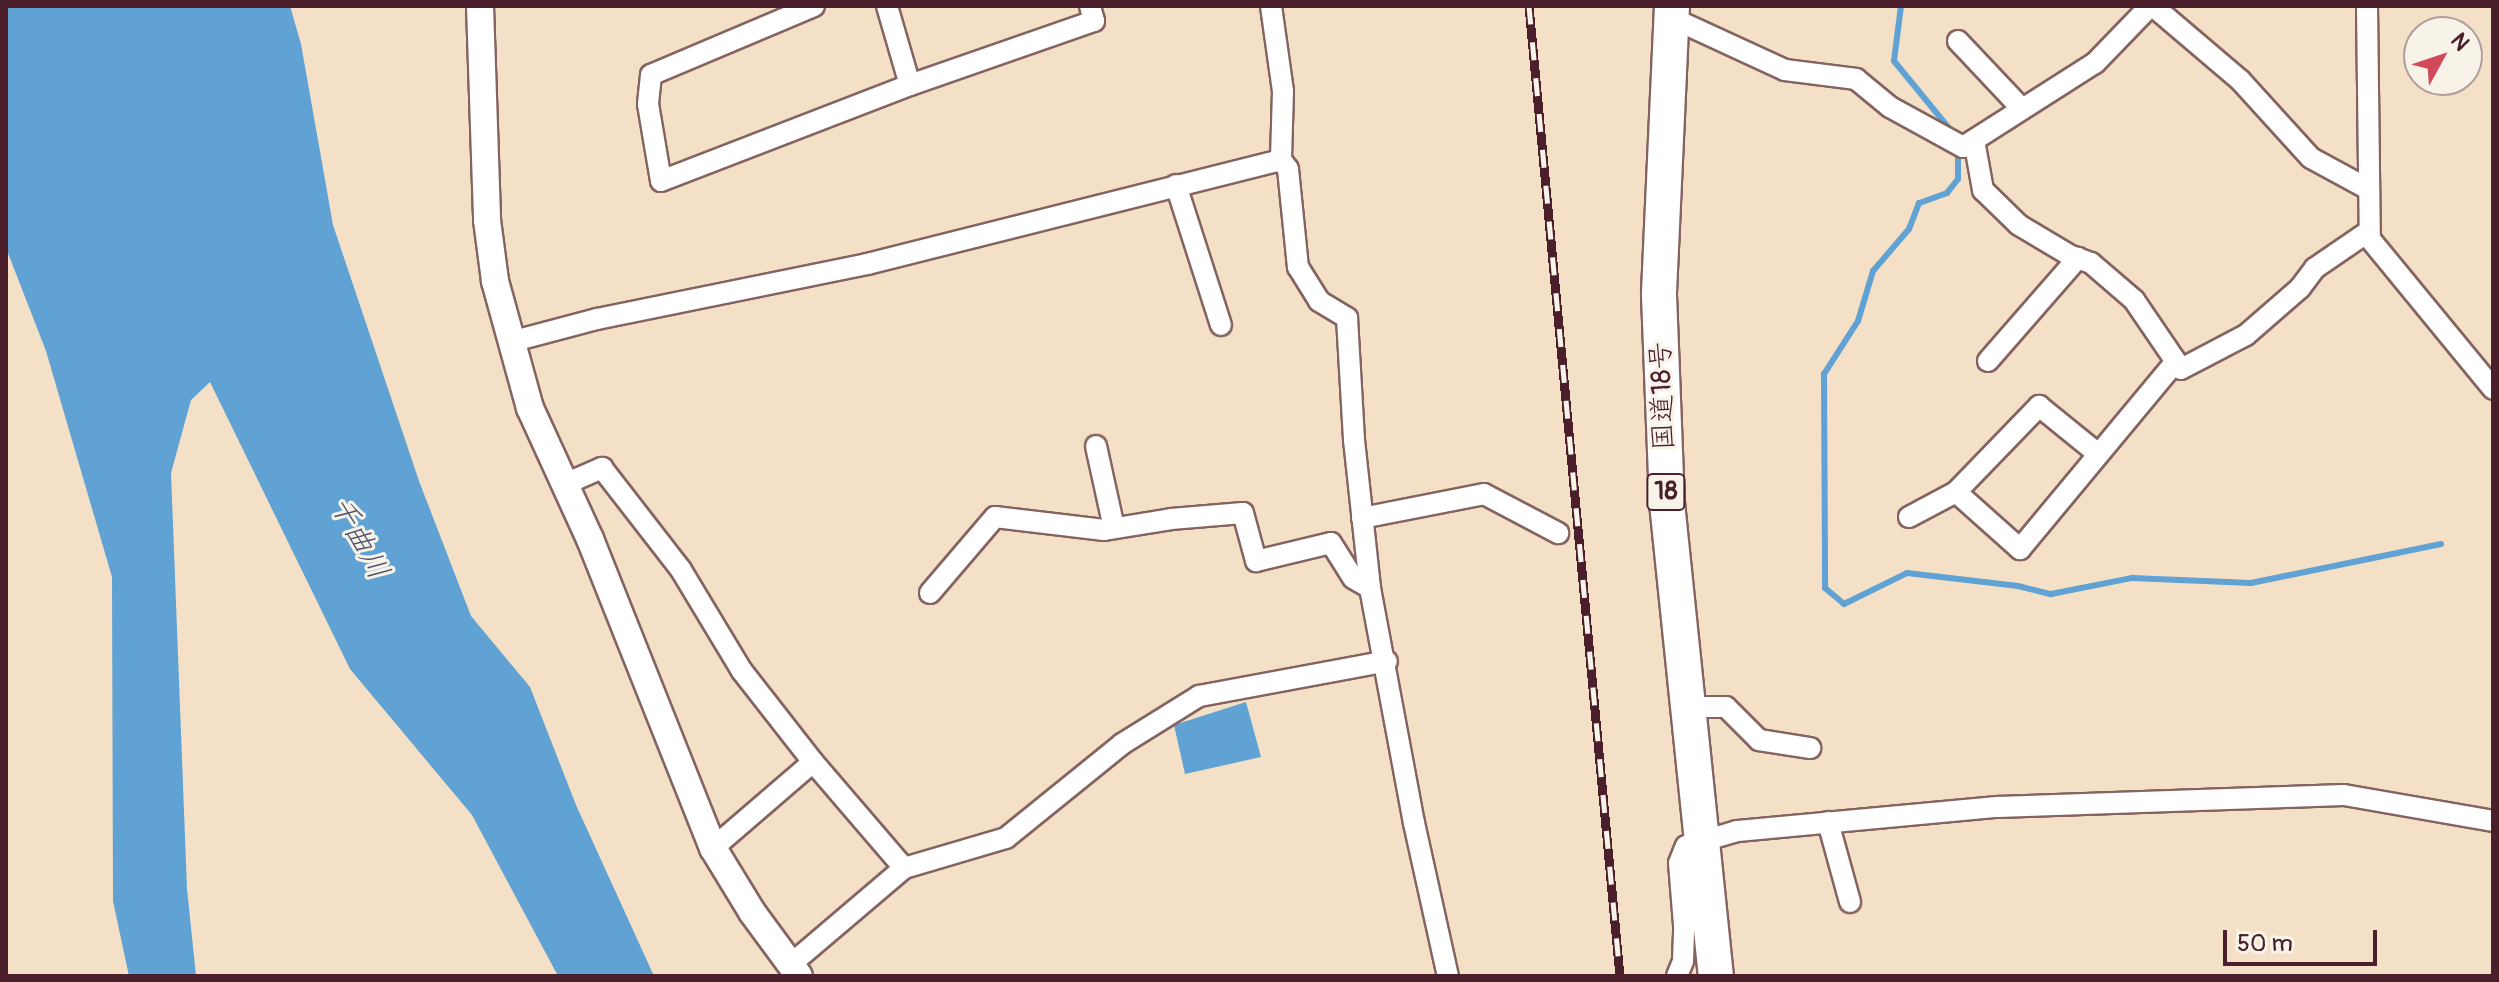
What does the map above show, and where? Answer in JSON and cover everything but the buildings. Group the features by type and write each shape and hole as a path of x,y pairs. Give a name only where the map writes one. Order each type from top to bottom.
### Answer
{"highway":[{"name":"国道18号","path":"1672,12 1659,295 1667,503 1716,976"}],"street":[{"path":"480,6 487,220 495,281 530,408 590,539 713,848 794,971 904,868 1006,838 1122,744 1199,696 1387,661"},
{"path":"814,6 651,75 648,104 661,181 910,85 1094,21 1090,6"},
{"path":"887,6 910,85"},
{"path":"1672,12 1785,70 1856,79 1890,107 1963,147 2095,63 2152,6 2240,80 2311,158 2368,189"},
{"path":"2367,6 2370,239 2493,389"},
{"path":"1275,7 1283,91 1281,160 1288,169 1298,267 1319,301 1347,318 1354,440 1370,588 1387,661 1414,823 1448,976"},
{"path":"1958,41 2022,109"},
{"path":"1974,140 1983,190 2019,225 2091,263 2134,300 2181,369 2246,335 2300,288 2315,268 2369,231"},
{"path":"510,342 597,319 867,264 1281,160"},
{"path":"1176,185 1221,325"},
{"path":"1988,361 2078,258"},
{"path":"1956,492 2020,549 2176,361"},
{"path":"1909,517 1956,492 2039,406 2097,453"},
{"path":"1096,446 1114,528"},
{"path":"563,485 602,468 681,570 742,671 813,762 904,868"},
{"path":"1362,518 1484,494 1558,533"},
{"path":"930,593 995,517 1104,530 1171,519 1243,513 1256,561 1331,543 1353,578 1370,588"},
{"path":"1686,707 1726,707 1759,740 1810,748"},
{"path":"713,848 813,762"},
{"path":"1677,976 1683,961 1684,925 1679,863 1686,846 1737,831 1998,807 2344,795 2493,821"},
{"path":"1828,822 1850,902"}],"water":[{"name":"千曲川","path":"6,6 290,6 301,44 333,225 419,481 471,616 530,687 576,805 654,976 558,976 472,815 350,669 210,382 191,400 171,473 187,889 196,976 129,976 113,901 112,577 46,351 6,248"},
{"path":"1246,702 1261,757 1185,774 1174,725"}],"waterway":[{"path":"1901,6 1894,61 1953,133"},
{"path":"1958,151 1958,179 1947,193 1919,203 1909,229 1873,271 1858,321 1824,374 1825,588 1844,604 1907,573 2018,586 2051,594 2132,578 2251,583 2441,544"}],"railway":[{"path":"1529,6 1620,976"}]}
